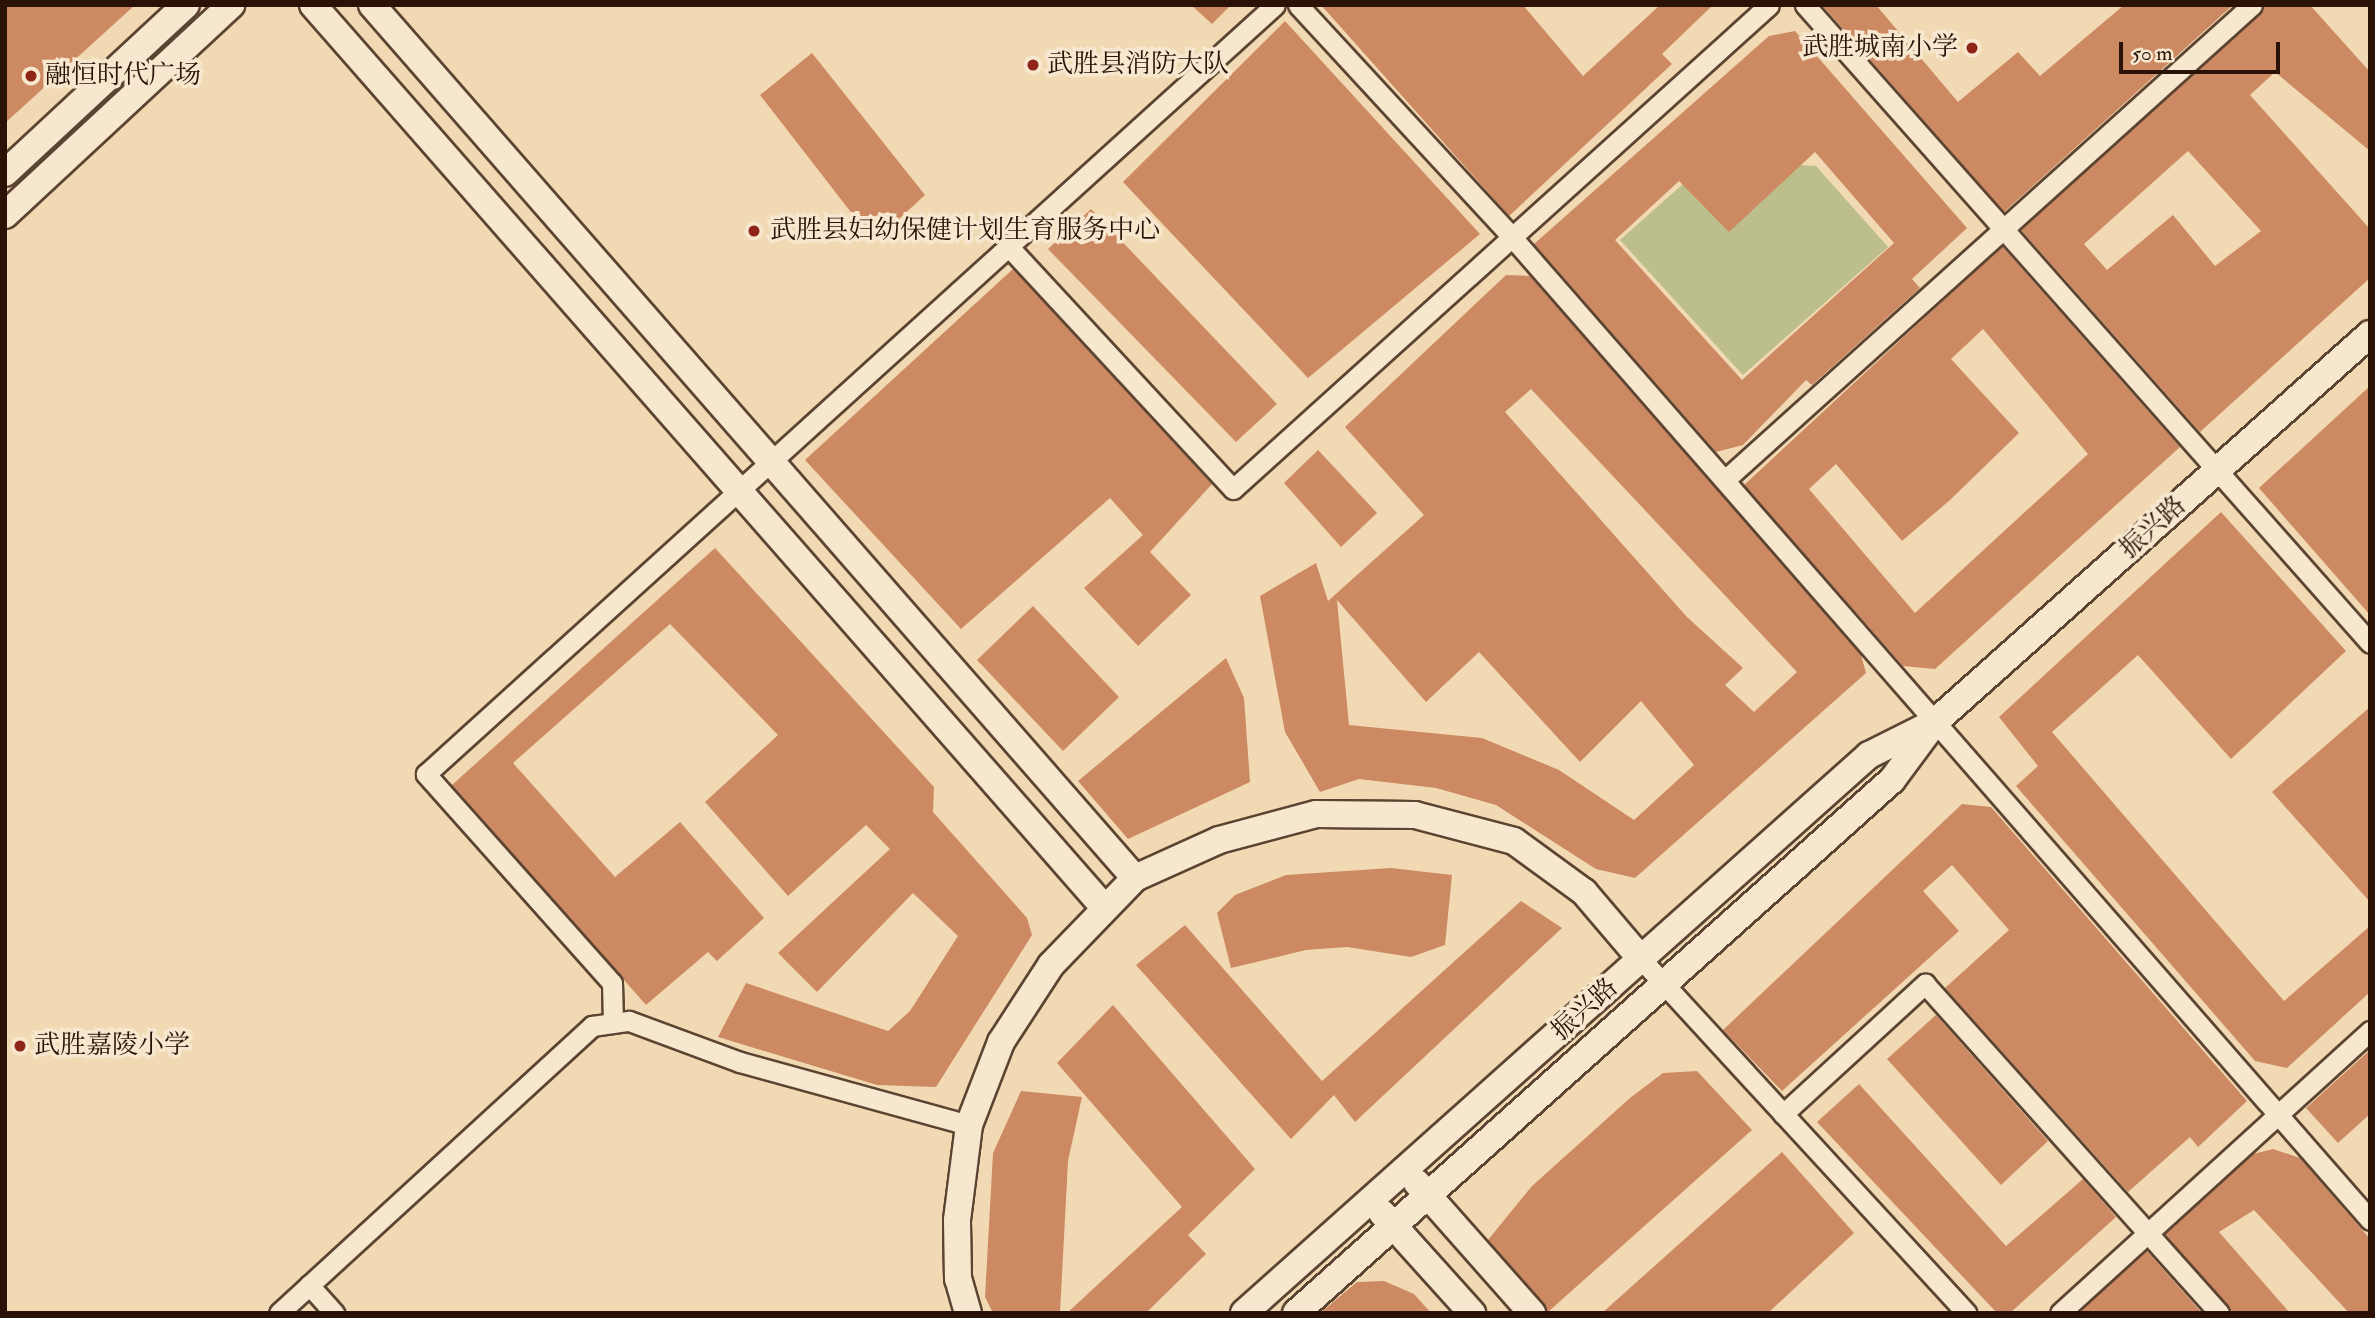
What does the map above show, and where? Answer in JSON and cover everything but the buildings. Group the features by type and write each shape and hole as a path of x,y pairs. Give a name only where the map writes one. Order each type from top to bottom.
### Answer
{"main road":[{"path":"5,173 186,5"},
{"path":"5,215 231,5"},
{"path":"313,5 734,490 1103,906"},
{"path":"372,5 1135,878"},
{"name":"振兴路","path":"1296,1313 1892,780 1935,722 2370,334"},
{"name":"振兴路","path":"1244,1313 1408,1170 1869,755 1935,722"},
{"path":"968,1313 958,1279 957,1220 970,1125 1002,1042 1051,965 1103,906 1135,878 1219,840 1317,814 1415,816 1514,841 1584,892 1641,959"},
{"path":"1408,1170 1428,1197 1532,1313"},
{"path":"1372,1201 1472,1313"}],"street":[{"path":"613,1023 612,983 426,774 768,459 1275,5"},
{"path":"1298,5 1511,236 1726,479 2370,1220"},
{"path":"1008,246 1233,489 1769,5"},
{"path":"1805,5 2370,643"},
{"path":"1726,479 2252,5"},
{"path":"1641,959 1966,1313"},
{"path":"1783,1114 1925,984 2219,1313"},
{"path":"279,1313 592,1026 629,1021 740,1062 970,1125"},
{"path":"2060,1313 2370,1031"},
{"path":"309,1285 334,1313"}],"green space":[{"path":"1756,119 1799,165 1816,166 1888,247 1743,375 1620,240"}],"place":[{"name":"武胜城南小学","path":"1972,48"},
{"name":"武胜县消防大队","path":"1033,65"},
{"name":"融恒时代广场","path":"31,76"},
{"name":"武胜县妇幼保健计划生育服务中心","path":"754,231"},
{"name":"武胜嘉陵小学","path":"20,1046"}]}
